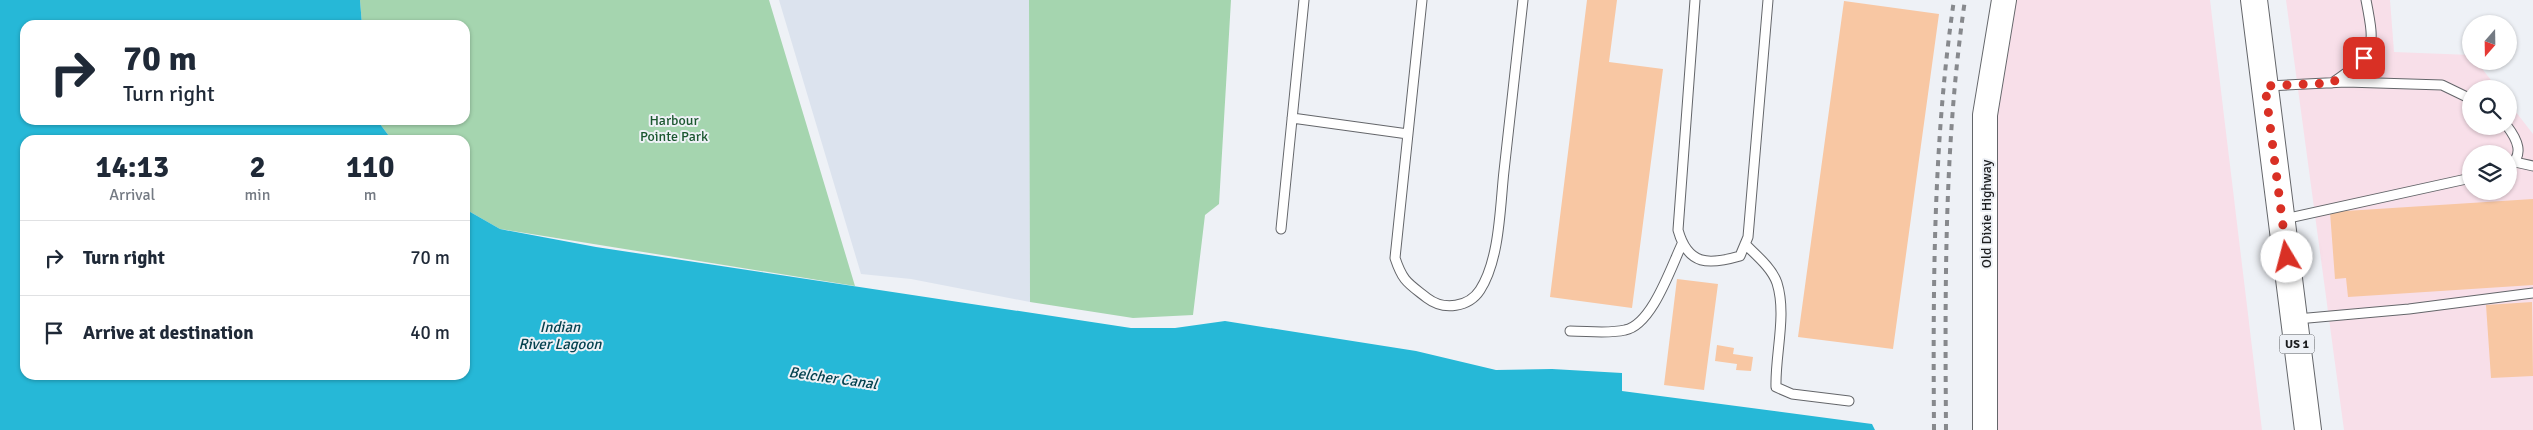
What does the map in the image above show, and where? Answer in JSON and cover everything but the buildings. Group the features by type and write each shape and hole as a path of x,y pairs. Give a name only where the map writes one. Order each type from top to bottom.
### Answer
{"main road":[{"name":"US 1","path":"2254,0 2308,430"}],"street":[{"name":"Old Dixie Highway","path":"1986,430 1985,115 2004,0"}],"lane":[{"path":"1281,229 1304,0"},
{"path":"1422,0 1395,258 1401,276 1431,301 1458,306 1472,301 1481,289 1490,269 1498,227 1523,0"},
{"path":"1695,0 1678,230 1682,244 1692,257 1716,263 1740,256 1748,237 1768,0"},
{"path":"2332,83 2356,66 2371,48 2373,34 2366,0"},
{"path":"2265,86 2332,83 2442,85 2462,95"},
{"path":"1292,118 1408,134"},
{"path":"2514,135 2519,149 2517,153"},
{"path":"2517,164 2533,166"},
{"path":"2282,220 2462,180"},
{"path":"1570,331 1626,330 1636,326 1651,309 1682,244"},
{"path":"1745,244 1770,270 1776,282 1780,308 1776,387 1792,394 1849,401"},
{"path":"2294,319 2409,309 2533,293"}],"shaded area":[{"path":"779,0 1029,0 1030,302 911,279 861,274"},
{"path":"2013,0 2210,0 2262,430 1998,430 1993,149 1995,115"},
{"path":"2286,0 2390,0 2394,52 2462,55 2462,70 2483,70 2491,80 2462,80 2462,135 2517,135 2517,113 2533,134 2533,430 2344,430"}],"green space":[{"name":"Harbour Pointe Park","path":"360,0 769,0 855,286 500,229 470,212 470,135 388,135 381,125 470,125 470,20 362,20"},
{"path":"1029,0 1231,0 1219,204 1205,215 1193,315 1133,318 1030,302"}],"water":[{"name":"Indian River Lagoon","path":"0,0 360,0 362,20 20,20 20,125 381,125 388,135 20,135 20,380 470,380 470,212 500,229 596,247 1131,328 1175,328 1225,321 1416,351 1496,370 1552,369 1622,373 1622,391 1872,424 1875,430 0,430"}],"railway":[{"path":"1934,430 1934,269 1938,161 1947,53 1954,0"},
{"path":"1946,430 1946,269 1949,161 1958,53 1965,0"}],"route":[{"path":"2287,257 2265,86 2332,83 2364,58"}],"water label":[{"name":"Belcher Canal","path":"833,378"}]}
